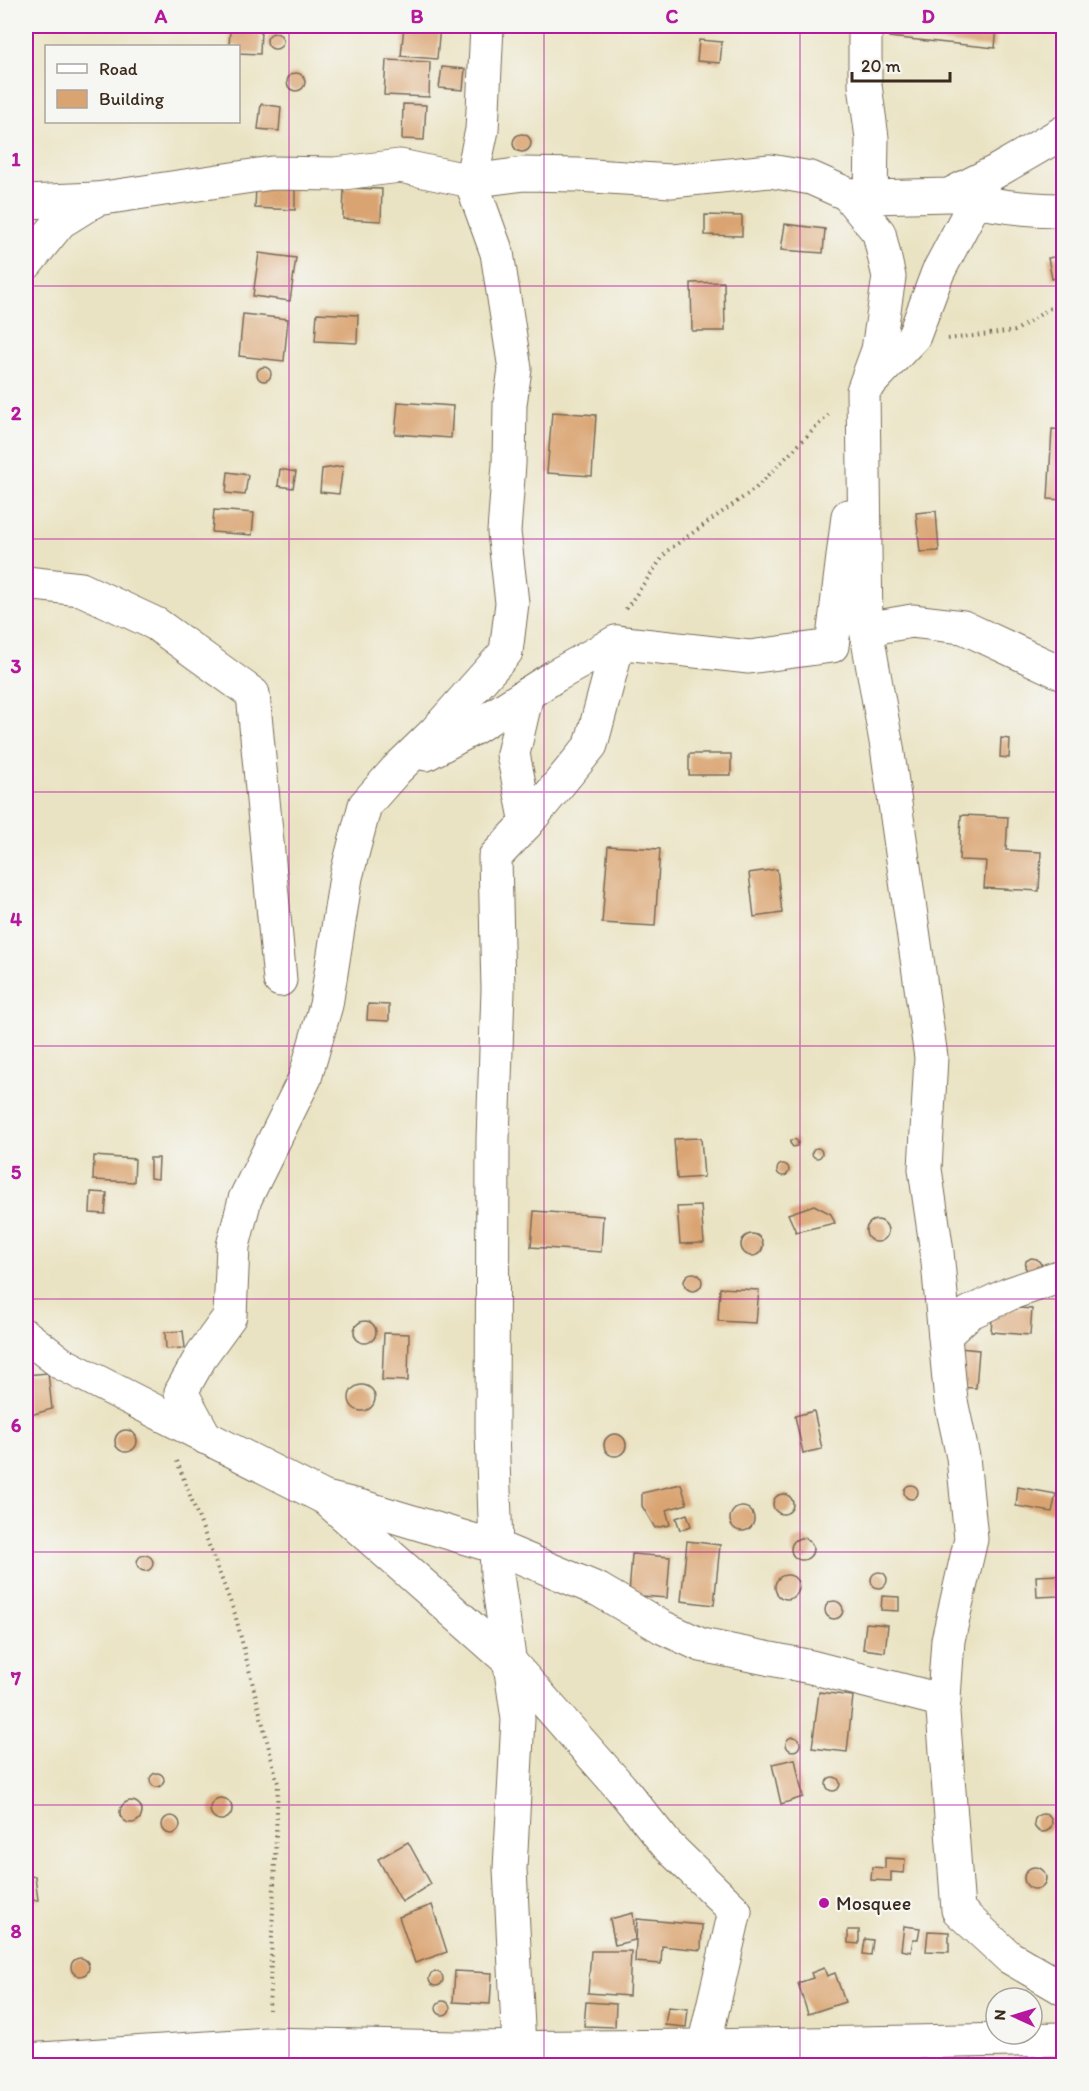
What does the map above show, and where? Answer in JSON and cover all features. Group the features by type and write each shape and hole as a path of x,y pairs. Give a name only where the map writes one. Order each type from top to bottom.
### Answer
{"street":[{"path":"206,1438 181,1392 203,1353 230,1316 233,1246 245,1199 305,1078 327,1005 346,877 365,805 396,770 435,732 506,652 512,603 504,532 509,464 510,404 515,369 497,253 471,182 482,130 487,26"},
{"path":"396,770 476,727 616,642 749,657 832,646 849,397 878,350 889,277 879,233 859,195 872,138 865,85 865,26"},
{"path":"849,397 914,336 962,198 995,172 1064,132"},
{"path":"26,202 97,199 272,173 335,174 400,166 471,182 524,174 578,174 671,181 770,171 811,178 859,195 962,198 1026,210 1064,210"},
{"path":"26,264 60,222 97,199"},
{"path":"849,397 866,629 887,747 931,1057 925,1169 937,1252 951,1401 963,1457 971,1539 948,1640 944,1701 958,1910 1009,1957 1064,1989"},
{"path":"26,583 81,589 156,624 253,694 280,980"},
{"path":"866,629 912,621 963,627 1064,674"},
{"path":"519,2047 510,1869 518,1719 497,1575 492,1432 493,1138 498,990 495,856 527,823 591,745 614,659 616,642"},
{"path":"527,694 513,754 527,823"},
{"path":"945,1335 969,1313 1009,1294 1064,1275"},
{"path":"26,1336 61,1363 325,1498 496,1547 599,1590 662,1627 700,1645 811,1667 944,1701"},
{"path":"325,1498 510,1662 621,1788 667,1845 735,1911 704,2046"},
{"path":"26,2060 265,2055 396,2048 519,2047 572,2056 640,2056 704,2046 1064,2039"},
{"path":"972,2040 1001,2066"}],"path":[{"path":"914,336 936,340 1015,331 1064,299"},
{"path":"616,642 623,613 668,551 755,489 831,412 849,397"},
{"path":"206,1438 171,1443 235,1614 278,1784 265,2055"}],"building":[{"path":"404,26 440,26 437,59 401,56"},
{"path":"890,26 997,26 995,48 889,37"},
{"path":"230,30 261,30 260,54 240,53 240,45 229,45"},
{"path":"272,33 278,33 283,41 281,47 272,49 267,44 267,38"},
{"path":"699,40 722,42 720,63 697,61"},
{"path":"386,60 430,62 429,97 384,95"},
{"path":"442,67 465,69 463,90 439,88"},
{"path":"296,73 304,78 305,82 300,90 296,91 288,86 287,82 292,74"},
{"path":"261,104 281,107 279,131 258,129"},
{"path":"403,104 426,105 424,140 402,139"},
{"path":"522,134 530,139 531,143 526,151 522,152 514,147 513,143 518,135"},
{"path":"256,188 295,190 295,210 255,208"},
{"path":"344,188 382,189 381,221 343,219"},
{"path":"705,215 742,216 742,236 705,235"},
{"path":"785,224 825,229 823,253 781,250"},
{"path":"259,253 296,258 290,301 253,296"},
{"path":"1064,255 1064,277 1052,279 1048,258"},
{"path":"724,282 725,331 692,331 691,283"},
{"path":"317,313 358,315 357,343 315,341"},
{"path":"243,314 288,319 284,361 239,356"},
{"path":"264,367 269,369 271,374 269,379 264,381 259,379 257,374 259,369"},
{"path":"398,402 453,406 451,438 395,434"},
{"path":"552,412 596,415 592,476 547,473"},
{"path":"1052,429 1064,430 1064,500 1048,499"},
{"path":"343,466 339,494 320,492 322,469"},
{"path":"280,469 296,472 293,488 278,486"},
{"path":"228,472 248,475 245,495 226,493"},
{"path":"214,510 254,513 252,535 212,532"},
{"path":"936,511 939,551 920,552 916,513"},
{"path":"1001,738 1010,739 1009,758 1000,757"},
{"path":"689,754 731,754 731,775 689,775"},
{"path":"961,815 1008,817 1006,850 1041,852 1039,891 984,888 986,861 959,860"},
{"path":"608,846 660,849 655,926 602,923"},
{"path":"777,869 782,913 754,917 749,873"},
{"path":"368,1004 389,1005 389,1021 367,1020"},
{"path":"701,1138 704,1177 677,1179 674,1139"},
{"path":"795,1139 798,1142 797,1146 793,1147 790,1143"},
{"path":"817,1148 821,1149 821,1157 817,1158 813,1157 812,1153 813,1149"},
{"path":"94,1156 135,1159 134,1182 93,1180"},
{"path":"150,1158 159,1158 158,1179 150,1178"},
{"path":"785,1164 789,1170 785,1176 781,1176 777,1168"},
{"path":"91,1192 107,1193 105,1214 90,1213"},
{"path":"814,1205 831,1214 835,1223 796,1232 788,1214"},
{"path":"701,1206 704,1243 680,1244 677,1207"},
{"path":"534,1211 603,1216 601,1252 531,1247"},
{"path":"877,1220 885,1223 888,1231 885,1239 877,1242 869,1239 866,1231 869,1223"},
{"path":"752,1234 760,1237 763,1245 760,1253 752,1256 744,1253 741,1245 744,1237"},
{"path":"1031,1258 1037,1259 1041,1264 1039,1270 1028,1272 1025,1267 1026,1261"},
{"path":"693,1273 699,1276 702,1282 699,1288 693,1291 687,1288 684,1282 687,1276"},
{"path":"720,1288 759,1290 756,1323 718,1321"},
{"path":"993,1306 1032,1309 1030,1335 991,1332"},
{"path":"365,1321 373,1324 376,1332 373,1340 365,1343 357,1340 354,1332 357,1324"},
{"path":"183,1331 185,1348 166,1349 165,1332"},
{"path":"384,1333 409,1334 408,1381 382,1380"},
{"path":"959,1348 979,1350 976,1388 956,1387"},
{"path":"48,1373 52,1409 27,1416 26,1375"},
{"path":"362,1385 371,1389 375,1398 371,1407 362,1411 353,1407 349,1398 353,1389"},
{"path":"814,1411 822,1449 803,1453 795,1416"},
{"path":"126,1430 134,1433 137,1441 134,1449 126,1452 118,1449 115,1441 118,1433"},
{"path":"615,1434 623,1437 626,1445 623,1453 615,1456 607,1453 604,1445 607,1437"},
{"path":"681,1484 687,1504 666,1510 670,1525 655,1528 642,1506 642,1493"},
{"path":"911,1485 916,1487 918,1492 916,1497 911,1499 906,1497 904,1492 906,1487"},
{"path":"1018,1487 1056,1494 1052,1512 1016,1506"},
{"path":"783,1494 790,1497 793,1504 790,1511 783,1514 776,1511 773,1504 776,1497"},
{"path":"742,1507 747,1508 753,1514 753,1524 747,1530 742,1531 737,1530 731,1524 730,1519 731,1514 737,1508"},
{"path":"687,1514 691,1526 680,1530 676,1518"},
{"path":"802,1538 810,1541 813,1549 810,1557 802,1560 794,1557 791,1549 794,1541"},
{"path":"687,1541 720,1545 714,1605 681,1601"},
{"path":"632,1554 670,1557 667,1598 629,1595"},
{"path":"142,1555 148,1555 153,1563 151,1569 142,1571 137,1566 137,1560"},
{"path":"876,1572 882,1572 887,1580 885,1586 876,1588 871,1583 871,1577"},
{"path":"787,1575 796,1578 799,1587 796,1596 787,1599 778,1596 775,1587 778,1578"},
{"path":"1058,1575 1059,1596 1037,1597 1036,1576"},
{"path":"882,1596 899,1597 899,1611 881,1610"},
{"path":"834,1601 840,1604 843,1610 840,1616 834,1619 828,1616 825,1610 828,1604"},
{"path":"866,1623 888,1625 885,1652 863,1649"},
{"path":"819,1692 853,1696 847,1752 812,1748"},
{"path":"790,1737 796,1737 800,1744 796,1751 790,1751 786,1747 786,1741"},
{"path":"795,1759 803,1797 781,1804 772,1764"},
{"path":"154,1773 160,1773 164,1780 160,1787 154,1787 150,1783 150,1777"},
{"path":"833,1777 838,1779 840,1784 838,1789 833,1791 828,1789 826,1784 828,1779"},
{"path":"217,1798 225,1798 232,1805 232,1813 225,1820 217,1820 210,1813 210,1805"},
{"path":"131,1801 139,1804 142,1812 139,1820 131,1823 123,1820 120,1812 123,1804"},
{"path":"1043,1814 1049,1817 1052,1823 1049,1829 1043,1832 1037,1829 1034,1823 1037,1817"},
{"path":"171,1816 177,1819 180,1825 177,1831 171,1834 165,1831 162,1825 165,1819"},
{"path":"408,1842 431,1884 402,1902 378,1859"},
{"path":"885,1858 905,1859 904,1873 891,1872 891,1881 871,1880 872,1867 885,1868"},
{"path":"1035,1867 1043,1870 1046,1878 1043,1886 1035,1889 1027,1886 1024,1878 1027,1870"},
{"path":"35,1876 38,1900 26,1901 26,1877"},
{"path":"432,1905 447,1952 415,1963 399,1917"},
{"path":"633,1913 635,1940 615,1945 610,1919"},
{"path":"637,1919 702,1925 701,1950 662,1946 661,1964 635,1962"},
{"path":"904,1926 920,1928 918,1939 913,1939 911,1952 901,1950"},
{"path":"848,1930 859,1930 859,1944 848,1943"},
{"path":"928,1931 949,1932 949,1952 926,1951"},
{"path":"865,1939 873,1940 871,1955 863,1954"},
{"path":"591,1951 631,1951 629,1996 588,1993"},
{"path":"76,1958 84,1958 89,1963 87,1974 76,1976 71,1971 71,1963"},
{"path":"824,1968 827,1976 835,1973 845,2002 808,2014 798,1983 813,1978 811,1973"},
{"path":"455,1971 492,1973 490,2004 453,2002"},
{"path":"436,1972 441,1974 443,1979 441,1984 436,1986 431,1984 429,1979 431,1974"},
{"path":"443,2001 448,2003 450,2008 448,2013 443,2015 438,2013 436,2008 438,2003"},
{"path":"586,2002 616,2004 615,2027 584,2026"},
{"path":"668,2007 688,2009 686,2027 665,2025"}],"place":[{"name":"Mosquee","path":"824,1903"}]}
